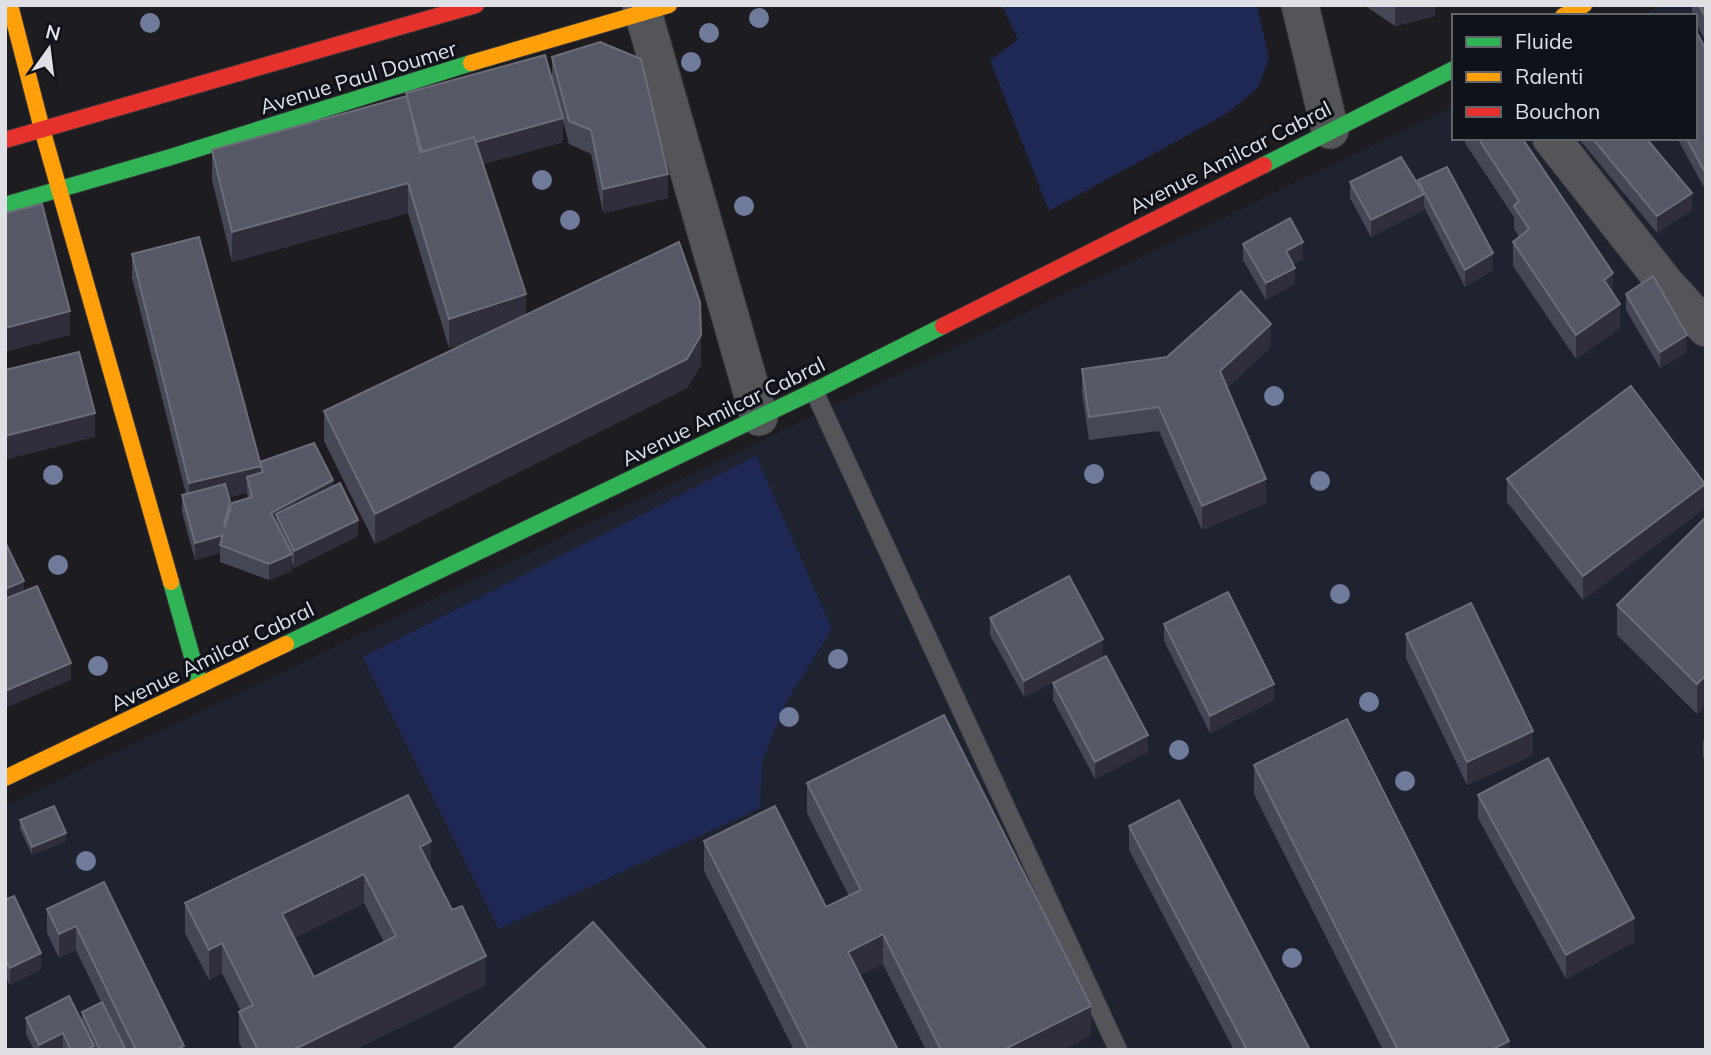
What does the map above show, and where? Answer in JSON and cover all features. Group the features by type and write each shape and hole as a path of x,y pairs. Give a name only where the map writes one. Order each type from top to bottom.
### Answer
{"main road":[{"path":"10,5 42,129 200,685"},
{"name":"Avenue Paul Doumer","path":"5,140 245,77 476,5"},
{"path":"1567,14 1584,5"},
{"name":"Avenue Paul Doumer","path":"5,205 60,190 256,124 651,8"},
{"name":"Avenue Amilcar Cabral","path":"5,778 814,391 1452,70"}],"street":[{"path":"1300,5 1330,130"},
{"path":"651,8 759,417"},
{"path":"1553,140 1665,282 1706,328"}],"lane":[{"path":"814,391 1118,1050"}],"shaded area":[{"path":"1002,5 1257,5 1269,58 1258,88 1226,114 1049,211 990,60 1018,40"},
{"path":"1662,5 1706,5 1706,1050 5,1050 5,806 1452,107 1452,140 1697,140 1697,14 1645,14"},
{"path":"756,456 832,629 785,704 762,762 760,808 499,929 363,657"}],"building":[{"path":"1699,5 1706,5 1706,18"},
{"path":"1697,33 1706,50 1706,174 1687,140 1697,140"},
{"path":"600,42 641,59 668,174 603,189 591,130 569,121 552,57"},
{"path":"545,55 563,118 476,142 474,137 422,152 406,93"},
{"path":"407,96 420,152 474,137 526,294 449,319 408,183 232,232 212,150"},
{"path":"1479,140 1523,140 1613,273 1604,280 1620,304 1576,335 1513,242 1529,229 1514,206 1519,201"},
{"path":"1594,140 1648,140 1692,193 1657,216"},
{"path":"1401,157 1424,194 1371,220 1350,182"},
{"path":"1447,167 1493,253 1465,270 1418,180"},
{"path":"42,204 70,311 5,328 5,213"},
{"path":"1290,218 1303,242 1286,251 1295,268 1266,283 1243,244"},
{"path":"199,237 261,466 189,483 132,254"},
{"path":"679,242 700,302 701,335 687,359 375,514 324,411"},
{"path":"1653,276 1687,335 1660,352 1626,294"},
{"path":"1241,291 1271,324 1220,371 1266,479 1202,506 1159,407 1089,417 1082,369 1167,357"},
{"path":"79,352 95,413 5,436 5,370"},
{"path":"1631,386 1705,484 1583,576 1507,479"},
{"path":"314,443 333,480 271,513 292,554 269,564 220,545 223,535 195,543 182,495 225,484 230,501 225,526 232,503 252,497 247,477 263,472 260,462"},
{"path":"340,483 358,520 294,551 276,514"},
{"path":"1706,517 1706,675 1697,684 1617,605"},
{"path":"5,542 24,581 5,589"},
{"path":"1069,576 1103,639 1024,681 990,618"},
{"path":"37,586 71,663 5,691 5,599"},
{"path":"1228,592 1274,684 1210,716 1164,624"},
{"path":"1471,603 1533,731 1467,762 1406,634"},
{"path":"1106,656 1148,735 1095,762 1053,683"},
{"path":"944,715 1091,1006 1003,1050 941,1050 883,934 848,952 898,1050 809,1050 704,841 775,806 826,907 861,890 807,783"},
{"path":"1347,719 1509,1041 1491,1050 1398,1050 1254,765"},
{"path":"1548,758 1634,918 1566,955 1478,795"},
{"path":"408,795 431,841 420,847 452,910 462,906 486,956 293,1050 258,1050 239,1012 253,1005 222,943 209,950 185,903","holes":["364,874 396,936 314,977 282,914"]},
{"path":"1179,800 1310,1050 1247,1050 1129,826"},
{"path":"54,806 66,833 32,847 20,820"},
{"path":"104,882 184,1046 175,1050 136,1050 76,926 59,934 47,909"},
{"path":"14,896 41,953 10,968 5,959 5,900"},
{"path":"593,922 707,1050 452,1050"},
{"path":"69,996 94,1046 86,1050 71,1050 63,1033 39,1045 26,1018"},
{"path":"102,1002 125,1048 100,1050 82,1012"}],"traffic: fast":[{"path":"5,205 171,157 471,63"},
{"path":"1264,165 1452,70"},
{"path":"286,644 814,391 943,326"},
{"path":"171,582 200,685"}],"traffic: slow":[{"path":"10,5 42,129 171,582"},
{"path":"471,63 669,5"},
{"path":"1567,14 1584,5"},
{"path":"5,778 286,644"}],"traffic: jam":[{"path":"5,140 476,5"},
{"path":"943,326 1264,165"}]}
